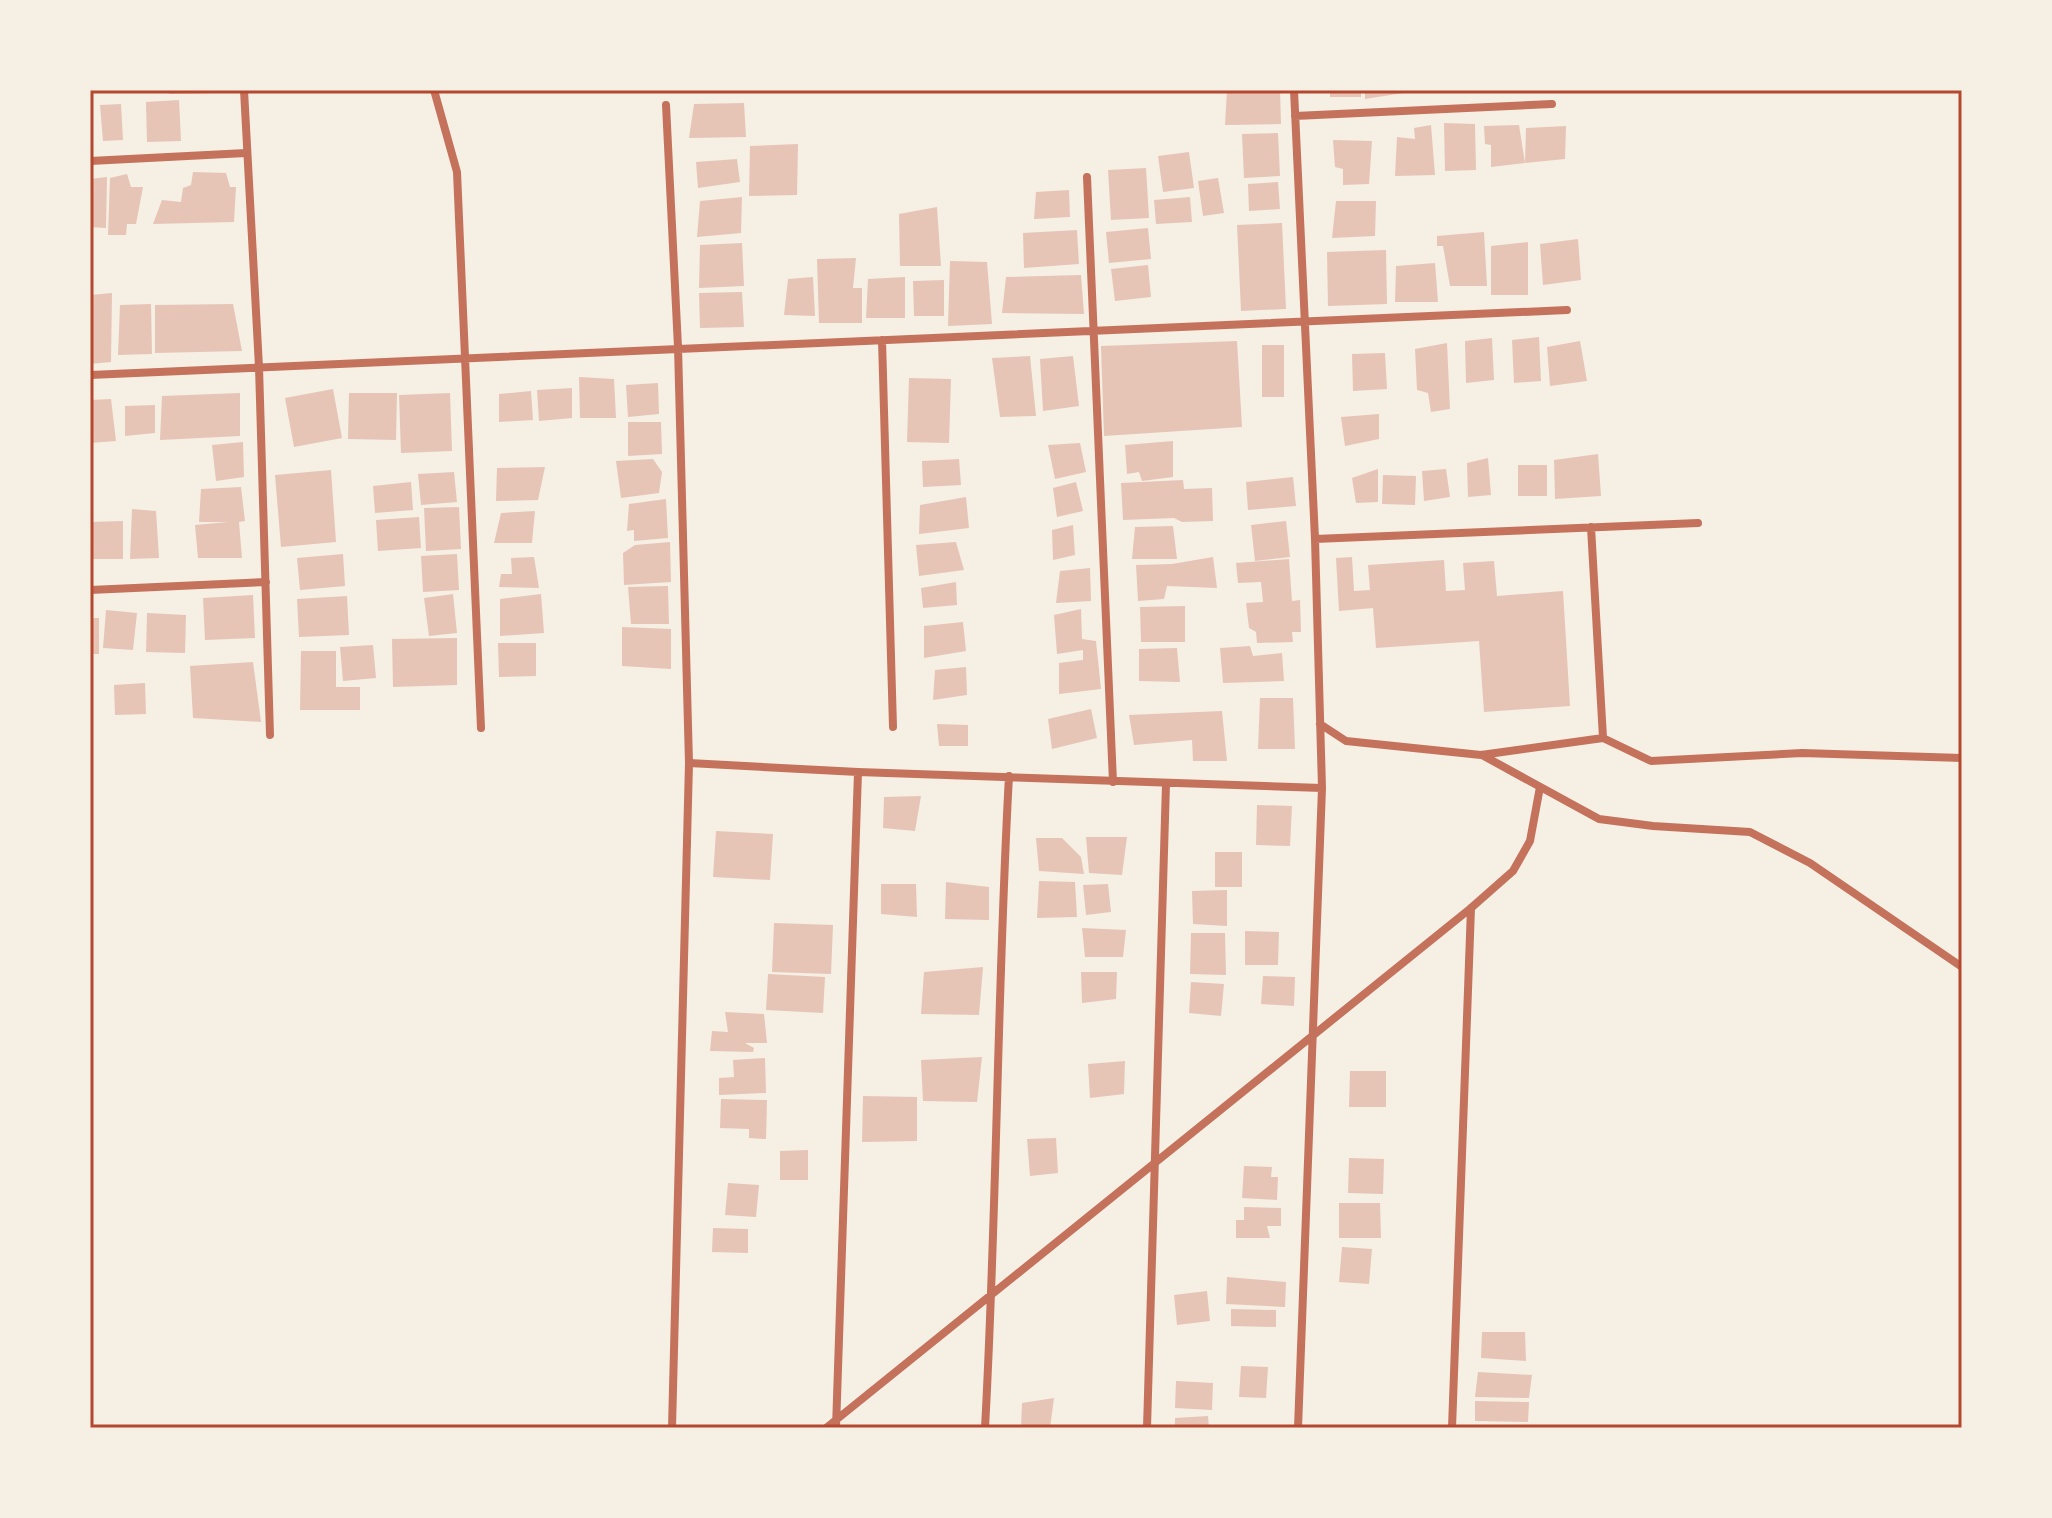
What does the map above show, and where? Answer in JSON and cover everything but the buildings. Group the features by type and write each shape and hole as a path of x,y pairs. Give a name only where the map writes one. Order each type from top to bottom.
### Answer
{"street":[{"path":"244,90 259,367 270,735"},
{"path":"434,90 457,172 481,728"},
{"path":"1294,90 1315,539 1322,788 1298,1428"},
{"path":"1295,116 1552,104"},
{"path":"666,105 678,347 689,763 672,1428"},
{"path":"90,161 246,153"},
{"path":"1087,177 1113,782"},
{"path":"90,375 1567,310"},
{"path":"882,340 893,727"},
{"path":"1315,539 1698,523"},
{"path":"1591,527 1603,738"},
{"path":"90,590 266,582"},
{"path":"1320,724 1346,741 1481,755 1603,738 1651,761 1802,753 1962,758"},
{"path":"1481,755 1599,819 1750,832 1810,863 1962,967"},
{"path":"689,763 1322,788"},
{"path":"836,1424 858,772"},
{"path":"985,1428 1009,776"},
{"path":"1147,1428 1166,784"},
{"path":"826,1428 836,1424 992,1293 1513,871 1530,841 1540,787"},
{"path":"1452,1428 1471,908"}]}
